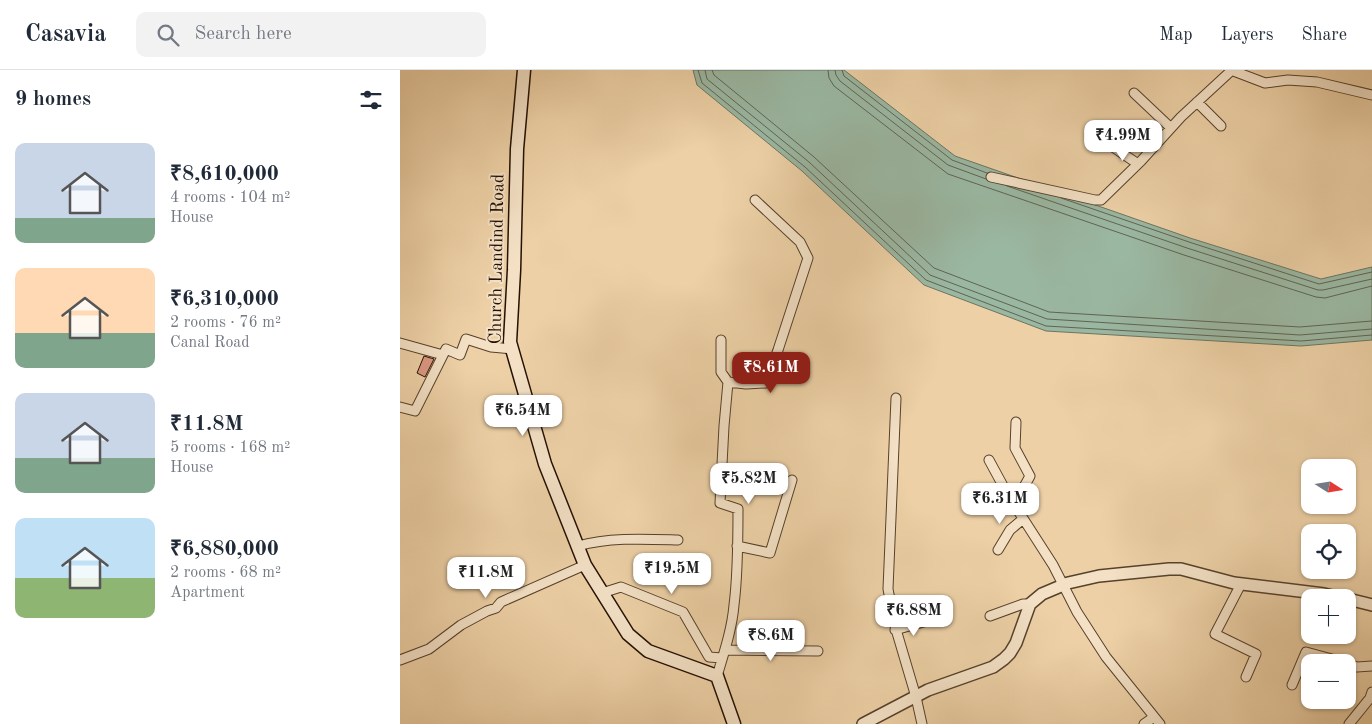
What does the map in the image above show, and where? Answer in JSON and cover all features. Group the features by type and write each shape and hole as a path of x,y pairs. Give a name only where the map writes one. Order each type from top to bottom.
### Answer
{"main road":[{"name":"Church Landind Road","path":"524,70 517,149 510,342 545,464 585,565 628,634 648,651 717,676"},
{"path":"717,676 734,724"}],"street":[{"path":"991,177 1101,200 1197,102 1232,70 1265,83 1288,80 1317,82 1372,95"},
{"path":"1134,93 1171,128"},
{"path":"1197,102 1222,126"},
{"path":"1093,136 1138,164"},
{"path":"728,382 746,384 766,383 808,258 800,242 755,200"},
{"path":"400,407 415,411 442,355 446,350 460,355 466,339 492,347 512,349"},
{"path":"717,676 724,654 734,606 738,509 720,503 728,382 720,372 721,340"},
{"path":"400,343 442,355"},
{"path":"896,398 888,588 896,630 922,724"},
{"path":"1014,505 1030,476 1015,448 1016,422"},
{"path":"989,460 1014,505 1053,565 1077,612 1106,657 1157,721 1144,724"},
{"path":"737,546 770,553 792,480"},
{"path":"998,550 1010,530 1023,519"},
{"path":"578,546 590,542 678,540"},
{"path":"400,660 429,649 461,625 496,608 501,602 585,565"},
{"path":"863,724 928,690 993,667 1010,653 1016,644 1030,604 1042,594 1063,585 1099,576 1169,568 1241,584 1301,591"},
{"path":"1241,584 1215,634 1256,654 1246,677"},
{"path":"602,593 620,587 683,612 709,657 724,654 818,651"},
{"path":"1356,601 1372,605"},
{"path":"990,616 1022,604 1030,604"},
{"path":"896,630 928,621"},
{"path":"1292,685 1301,664"},
{"path":"1356,667 1372,666"},
{"path":"1349,724 1370,698 1372,692"}],"water":[{"path":"693,70 844,70 955,156 1190,238 1321,279 1372,267 1372,340 1301,346 1046,331 924,285 802,171 697,85"}],"building":[{"path":"424,356 434,359 425,377 417,373"}]}
